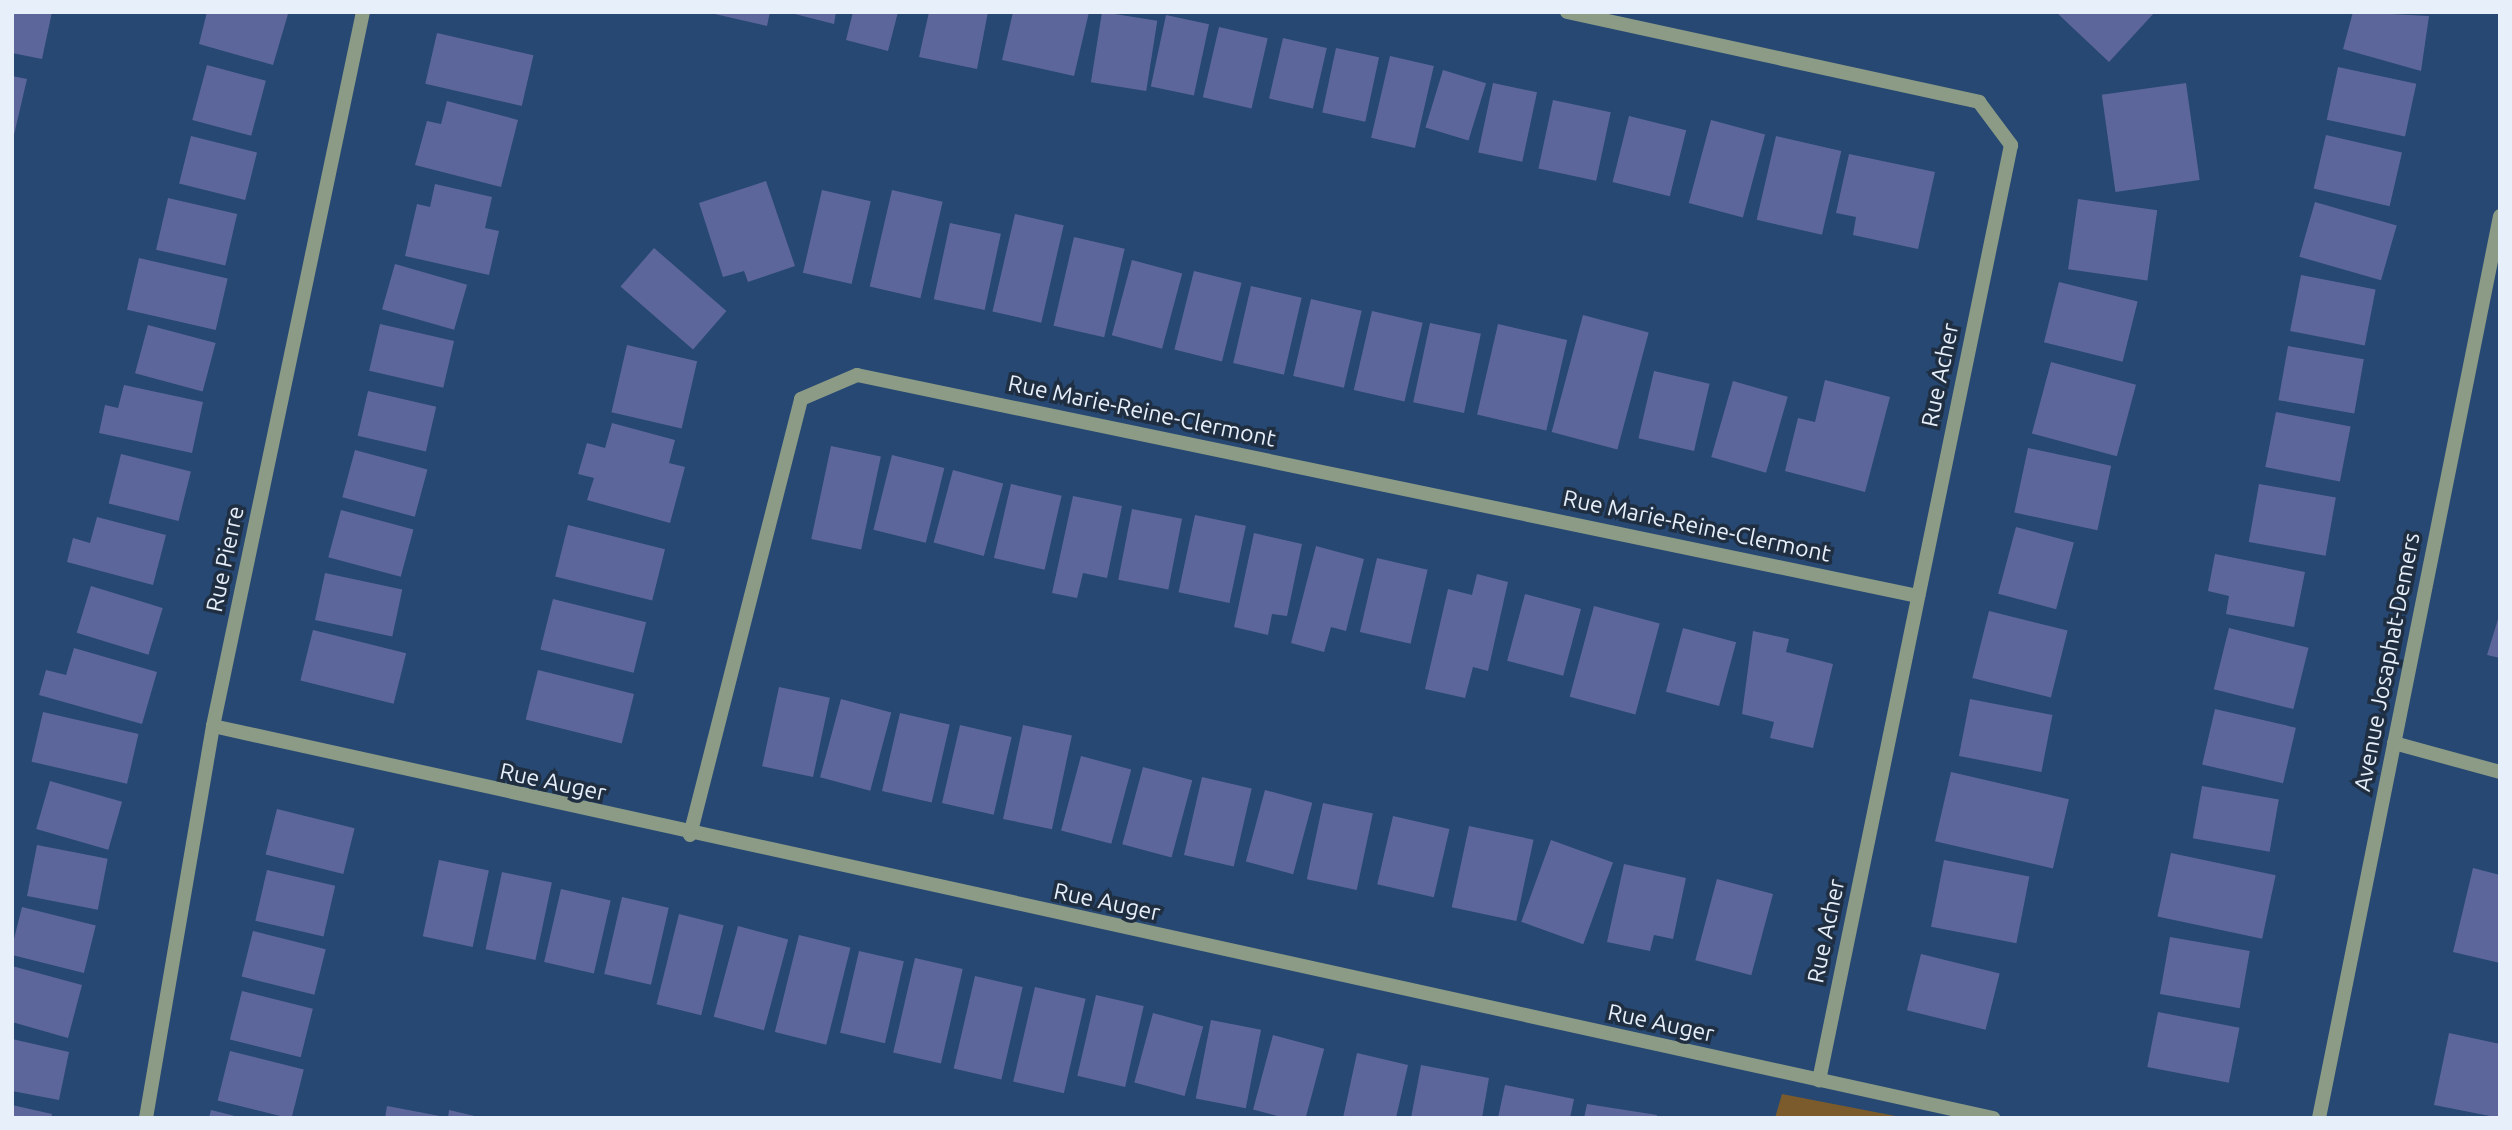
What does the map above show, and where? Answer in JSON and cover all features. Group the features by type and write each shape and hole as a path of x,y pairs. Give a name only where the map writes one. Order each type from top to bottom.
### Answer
{"street":[{"name":"Rue Pierre","path":"146,1118 213,726 363,12"},
{"name":"Rue Acher","path":"1567,12 1979,102 2011,145 1819,1080"},
{"name":"Avenue Josaphat-Demers","path":"2319,1118 2496,253 2500,216"},
{"name":"Rue Marie-Reine-Clermont","path":"690,835 800,399 858,375 1918,596"},
{"name":"Rue Auger","path":"213,726 690,835 1993,1118"},
{"path":"2394,743 2500,772"}],"shaded area":[{"path":"1782,1094 1906,1118 1775,1118"}],"building":[{"path":"12,12 52,12 42,59 12,53"},
{"path":"207,12 288,14 273,65 199,44"},
{"path":"706,12 770,12 767,26"},
{"path":"787,12 836,12 834,24"},
{"path":"853,12 898,12 888,51 846,40"},
{"path":"929,12 988,12 977,69 919,57"},
{"path":"1013,12 1089,12 1074,76 1002,60"},
{"path":"1102,12 1157,21 1146,91 1091,82"},
{"path":"2056,12 2155,12 2109,62"},
{"path":"2353,12 2429,16 2421,71 2343,49"},
{"path":"1166,15 1209,24 1194,96 1151,86"},
{"path":"1219,27 1268,38 1252,108 1203,97"},
{"path":"437,33 533,55 522,106 425,84"},
{"path":"1283,38 1327,48 1313,109 1269,98"},
{"path":"1336,48 1379,57 1365,122 1322,113"},
{"path":"1390,56 1434,66 1415,148 1371,138"},
{"path":"207,65 266,81 251,136 192,120"},
{"path":"2338,67 2416,84 2405,136 2327,120"},
{"path":"1443,70 1486,83 1468,141 1425,127"},
{"path":"12,76 27,79 13,139 12,139"},
{"path":"1493,83 1537,92 1522,162 1478,152"},
{"path":"2186,83 2200,180 2115,192 2102,95"},
{"path":"1553,100 1611,112 1596,181 1538,168"},
{"path":"447,101 518,120 501,187 415,165 427,121 441,124"},
{"path":"1629,116 1686,130 1670,196 1613,182"},
{"path":"1711,120 1765,134 1743,218 1689,203"},
{"path":"2326,135 2402,153 2390,206 2314,189"},
{"path":"191,136 257,152 245,200 179,184"},
{"path":"1776,136 1841,151 1822,235 1757,220"},
{"path":"1849,154 1935,172 1918,249 1853,235 1856,217 1836,213"},
{"path":"766,181 795,266 748,282 744,271 723,277 699,203"},
{"path":"435,184 492,197 485,228 499,231 489,275 405,256 417,204 430,207"},
{"path":"822,190 871,201 852,284 803,273"},
{"path":"892,190 943,202 920,298 870,286"},
{"path":"168,198 237,214 225,266 156,250"},
{"path":"2078,199 2157,210 2147,280 2068,269"},
{"path":"2315,202 2397,225 2381,280 2299,257"},
{"path":"1015,214 1064,225 1041,323 993,311"},
{"path":"950,223 1001,234 985,310 934,299"},
{"path":"1074,237 1125,249 1104,337 1054,326"},
{"path":"654,248 726,311 693,349 621,286"},
{"path":"139,258 228,278 216,330 127,310"},
{"path":"1132,260 1182,273 1162,349 1112,335"},
{"path":"395,264 467,285 454,330 382,309"},
{"path":"1194,271 1242,283 1222,361 1174,350"},
{"path":"2301,275 2376,290 2365,345 2290,331"},
{"path":"2059,282 2138,302 2123,362 2044,342"},
{"path":"1251,286 1302,298 1284,375 1233,363"},
{"path":"1311,299 1362,311 1344,388 1293,376"},
{"path":"1372,311 1423,323 1404,402 1354,390"},
{"path":"1583,315 1649,333 1617,449 1552,432"},
{"path":"1430,323 1481,334 1464,413 1413,402"},
{"path":"380,324 454,341 443,388 369,371"},
{"path":"1498,324 1567,340 1546,431 1477,415"},
{"path":"148,325 216,343 203,391 135,373"},
{"path":"627,345 697,361 682,428 611,412"},
{"path":"2288,346 2364,359 2354,414 2278,400"},
{"path":"2051,362 2136,385 2117,456 2032,433"},
{"path":"1654,371 1710,384 1694,451 1638,438"},
{"path":"1825,380 1890,397 1865,492 1785,471 1798,418 1815,422"},
{"path":"1733,381 1788,397 1766,473 1711,457"},
{"path":"124,385 203,402 192,453 99,433 105,405 118,408"},
{"path":"368,391 436,407 426,452 358,436"},
{"path":"2276,412 2351,427 2340,481 2265,467"},
{"path":"612,423 675,440 669,463 685,467 670,523 587,500 594,478 578,474 587,443 605,448"},
{"path":"831,446 881,457 861,550 811,539"},
{"path":"2028,448 2111,466 2097,530 2014,513"},
{"path":"355,450 427,469 415,517 342,497"},
{"path":"121,454 191,471 179,521 109,503"},
{"path":"892,455 944,468 926,543 873,530"},
{"path":"953,470 1003,483 984,556 934,542"},
{"path":"1011,484 1062,496 1045,570 994,558"},
{"path":"2259,484 2336,498 2326,556 2249,542"},
{"path":"1073,496 1122,506 1107,578 1083,573 1077,598 1052,593"},
{"path":"1132,509 1182,519 1168,589 1118,580"},
{"path":"341,510 413,529 401,577 328,557"},
{"path":"1195,515 1246,526 1229,603 1179,592"},
{"path":"97,517 166,535 153,585 67,562 73,538 90,543"},
{"path":"568,525 665,549 652,601 555,576"},
{"path":"2016,527 2074,543 2056,609 1998,594"},
{"path":"1254,533 1302,544 1287,616 1272,614 1268,635 1234,627"},
{"path":"1316,546 1364,559 1346,631 1331,627 1324,652 1291,643"},
{"path":"2215,554 2305,572 2294,627 2226,614 2229,596 2208,591"},
{"path":"1377,558 1428,570 1411,644 1360,632"},
{"path":"325,573 402,589 392,636 315,620"},
{"path":"1477,574 1508,582 1488,671 1473,667 1465,698 1425,689 1448,589 1472,595"},
{"path":"91,586 163,608 148,655 77,633"},
{"path":"1525,594 1581,609 1563,676 1507,661"},
{"path":"553,599 646,622 634,673 540,649"},
{"path":"1594,606 1660,624 1635,714 1570,697"},
{"path":"1989,611 2068,631 2051,698 1972,678"},
{"path":"2500,616 2500,658 2487,655"},
{"path":"1683,628 1736,642 1719,706 1666,692"},
{"path":"2229,628 2309,648 2293,709 2214,689"},
{"path":"313,630 406,653 394,704 300,680"},
{"path":"1753,631 1789,639 1786,652 1833,664 1813,748 1770,738 1774,722 1742,714"},
{"path":"74,648 157,672 142,724 39,695 46,670 66,675"},
{"path":"538,670 634,694 622,743 526,719"},
{"path":"779,687 830,698 813,777 762,766"},
{"path":"841,699 891,712 870,791 820,777"},
{"path":"1970,699 2052,715 2041,772 1959,756"},
{"path":"2215,709 2296,728 2283,783 2202,765"},
{"path":"43,712 138,734 127,784 32,762"},
{"path":"900,713 950,724 932,802 882,791"},
{"path":"960,725 1012,737 994,815 942,803"},
{"path":"1023,725 1072,735 1052,829 1003,819"},
{"path":"1081,756 1131,769 1111,844 1061,830"},
{"path":"1143,767 1192,780 1172,857 1122,844"},
{"path":"1951,772 2069,799 2053,868 1935,841"},
{"path":"1202,777 1252,788 1234,866 1184,855"},
{"path":"50,781 122,802 108,850 36,829"},
{"path":"2202,786 2279,800 2270,852 2193,838"},
{"path":"1265,790 1312,803 1293,874 1246,861"},
{"path":"1323,803 1373,814 1357,890 1307,879"},
{"path":"277,809 355,828 343,874 266,855"},
{"path":"1393,816 1450,829 1434,897 1377,884"},
{"path":"1469,826 1534,840 1516,921 1452,907"},
{"path":"1551,840 1613,863 1583,944 1521,922"},
{"path":"37,845 108,859 98,910 27,896"},
{"path":"2171,853 2276,875 2262,939 2157,917"},
{"path":"439,860 489,871 473,947 423,936"},
{"path":"1944,860 2029,877 2016,943 1931,927"},
{"path":"1624,864 1686,878 1673,939 1654,935 1650,951 1607,942"},
{"path":"2473,868 2500,875 2500,963 2453,952"},
{"path":"267,870 335,886 324,936 255,921"},
{"path":"502,872 552,883 535,960 486,949"},
{"path":"1717,879 1773,894 1751,975 1695,960"},
{"path":"561,889 611,900 594,974 544,962"},
{"path":"622,897 669,908 651,985 604,974"},
{"path":"22,907 96,925 84,973 12,955"},
{"path":"679,914 724,925 701,1015 657,1004"},
{"path":"738,926 788,939 764,1030 714,1017"},
{"path":"253,931 326,949 314,995 242,977"},
{"path":"799,935 850,948 826,1045 775,1032"},
{"path":"2170,937 2250,951 2240,1008 2160,994"},
{"path":"859,951 904,961 885,1043 840,1033"},
{"path":"1921,954 2000,974 1986,1030 1907,1010"},
{"path":"915,958 963,969 941,1064 893,1053"},
{"path":"12,966 82,985 68,1038 12,1022"},
{"path":"975,976 1023,987 1001,1080 954,1069"},
{"path":"1035,987 1086,999 1064,1093 1013,1082"},
{"path":"242,991 313,1009 301,1057 230,1040"},
{"path":"1096,995 1144,1006 1125,1087 1077,1076"},
{"path":"2158,1012 2239,1028 2229,1083 2147,1067"},
{"path":"1153,1013 1203,1026 1185,1096 1134,1083"},
{"path":"1211,1020 1261,1030 1246,1108 1196,1099"},
{"path":"2449,1033 2500,1044 2500,1118 2434,1105"},
{"path":"1273,1035 1324,1049 1306,1118 1285,1118 1253,1109"},
{"path":"12,1039 69,1052 59,1100 12,1091"},
{"path":"230,1051 304,1069 292,1118 218,1100"},
{"path":"1357,1053 1408,1065 1396,1118 1343,1118"},
{"path":"1421,1065 1489,1078 1482,1118 1411,1118"},
{"path":"1505,1085 1574,1099 1570,1118 1498,1118"},
{"path":"1587,1104 1657,1115 1656,1118 1584,1118"},
{"path":"12,1105 52,1114 51,1118 12,1118"},
{"path":"387,1106 440,1116 440,1118 385,1118"},
{"path":"211,1110 239,1117 239,1118 209,1118"},
{"path":"449,1110 479,1117 479,1118 448,1118"}]}
